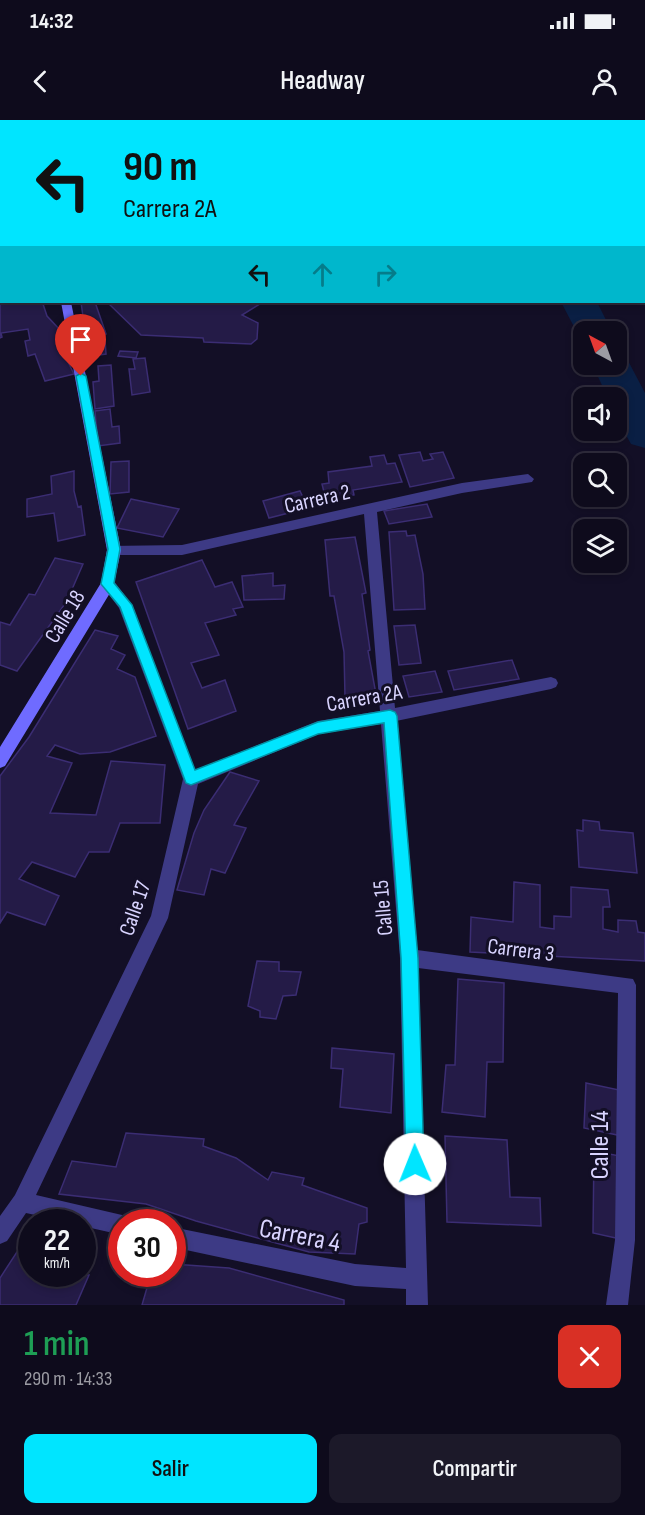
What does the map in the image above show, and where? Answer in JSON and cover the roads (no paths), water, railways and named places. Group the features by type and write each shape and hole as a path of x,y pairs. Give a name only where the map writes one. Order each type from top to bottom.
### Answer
{"street":[{"name":"Calle 18","path":"0,761 108,584 114,549 66,303"},
{"name":"Carrera 2","path":"114,549 182,550 462,488 528,479"},
{"name":"Calle 15","path":"370,507 410,958 417,1305"},
{"path":"108,584 125,605 191,779"},
{"name":"Carrera 2A","path":"191,779 318,728 390,716 551,683"},
{"name":"Calle 17","path":"0,1234 22,1202 159,918 191,779"},
{"name":"Carrera 3","path":"410,958 627,986"},
{"name":"Calle 14","path":"617,1305 625,1240 627,986"},
{"path":"22,1202 108,1222"},
{"name":"Carrera 4","path":"186,1240 355,1275 418,1279"}],"waterway":[{"path":"580,303 588,321"},
{"path":"616,375 645,434"}]}
